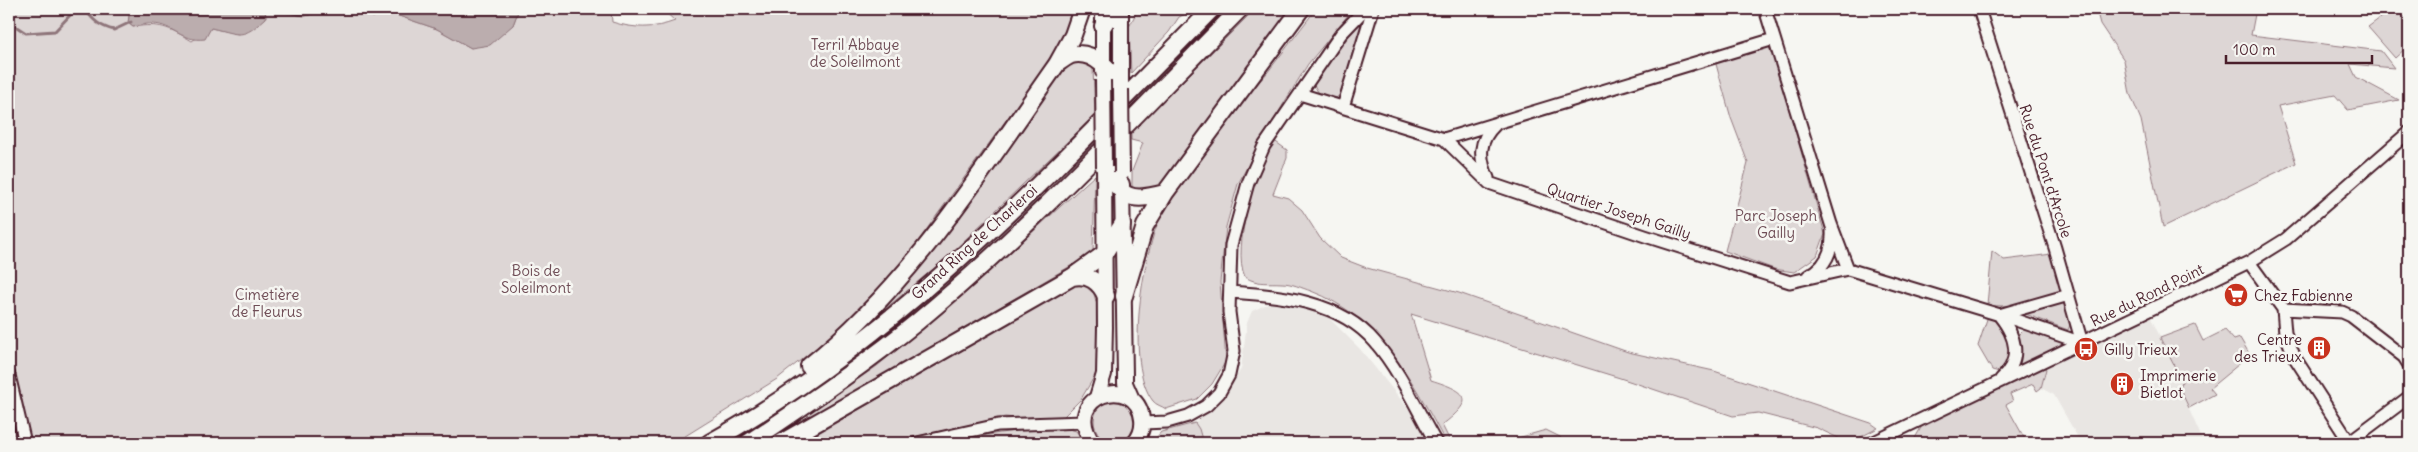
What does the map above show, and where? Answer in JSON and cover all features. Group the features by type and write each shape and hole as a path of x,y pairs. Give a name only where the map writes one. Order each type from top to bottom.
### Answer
{"highway":[{"path":"784,396 798,374 856,325 896,285 932,240 1057,64 1073,35 1082,9"},
{"path":"1103,26 1114,9"},
{"name":"Grand Ring de Charleroi","path":"709,443 784,396 844,354 953,264 1060,163 1212,9"},
{"name":"Grand Ring de Charleroi","path":"748,443 858,369 967,279 1076,175 1240,9"},
{"path":"1124,296 1145,226 1165,193 1301,9"},
{"path":"1057,64 1071,55 1088,56 1110,71 1121,89"},
{"path":"1104,167 1116,185 1134,198 1148,198 1165,193"},
{"path":"781,443 1072,277 1104,254 1122,225"},
{"path":"1072,277 1082,275 1093,279 1101,286 1106,296"}],"main road":[{"path":"1103,9 1103,26 1110,71"},
{"path":"1104,167 1110,71 1121,9"},
{"path":"1093,443 1086,434 1084,422 1087,408 1097,397 1104,374 1106,296 1104,254 1116,185 1121,89"},
{"path":"1116,185 1122,225 1125,383 1132,399 1142,414 1143,423 1141,432 1134,443"},
{"path":"1097,397 1109,393 1121,393 1132,399"}],"street":[{"path":"1143,423 1167,422 1188,416 1206,406 1219,393 1229,376 1234,351 1229,312 1231,244 1248,183 1264,146 1341,34 1365,9"},
{"path":"1343,107 1373,9"},
{"path":"1765,9 1831,224 1848,269"},
{"name":"Rue du Pont d'Arcole","path":"1978,9 2069,295 2082,343"},
{"path":"1444,139 1774,39"},
{"name":"Quartier Joseph Gailly","path":"1300,94 1444,139 1493,185 1790,282 1848,269 1999,315 2082,343"},
{"path":"1493,185 1481,161 1481,152 1485,137 1497,124"},
{"name":"Rue du Rond Point","path":"1872,443 2249,262 2286,239 2409,132"},
{"path":"1800,280 1814,273 1830,253 1832,244 1831,224"},
{"path":"2249,262 2283,309 2286,332 2295,358 2350,443 2409,397"},
{"path":"1230,292 1266,295 1316,305 1347,318 1374,341 1394,368 1436,443"},
{"path":"1996,384 2007,374 2016,354 2012,334 1999,315 2069,295"},
{"path":"2283,309 2342,312 2351,316 2408,359"},
{"path":"9,375 24,443"},
{"path":"917,443 998,425 1084,422"}],"shaded area":[{"path":"130,9 265,9 266,18 246,33 235,34 211,28 205,39 197,39 184,36 160,25 148,24 133,27 128,23"},
{"path":"282,9 331,9 305,16 283,12"},
{"path":"331,9 376,9 374,17"},
{"path":"393,9 519,9 513,25 490,45 471,48 437,29 393,14"},
{"path":"1272,302 1323,312 1360,349 1411,412 1428,443 1203,443 1195,423 1225,394 1241,369 1247,323 1252,311"},
{"path":"2149,314 2182,382 2180,389 2204,443 2081,443 2054,395 2041,388 2046,370 2042,366"}],"green space":[{"name":"Bois de Soleilmont","path":"9,9 130,9 128,23 133,27 164,27 192,41 211,28 238,34 266,18 265,9 282,9 283,12 305,16 331,9 374,17 376,9 393,9 393,14 437,29 471,48 513,25 519,9 611,9 612,22 644,27 659,26 675,21 662,9 1073,9 1066,31 1041,72 900,266 831,336 777,379 674,443 9,443"},
{"path":"1138,9 1196,9 1179,17 1169,32 1131,73 1129,27"},
{"path":"1255,9 1294,9 1168,178 1152,189 1142,191 1132,189 1132,171 1143,143 1131,140 1131,133"},
{"path":"1316,9 1353,9 1308,64 1262,139 1238,184 1226,227 1220,282 1226,361 1212,384 1197,399 1166,409 1153,401 1144,384 1138,336 1143,280 1155,230 1162,212 1238,106 1267,73"},
{"path":"2096,9 2256,9 2251,35 2381,51 2394,68 2350,64 2356,77 2399,100 2348,110 2335,95 2278,106 2296,163 2163,227 2141,120 2130,94 2124,60 2100,24"},
{"path":"2392,9 2409,9 2409,45 2395,58 2368,27"},
{"path":"1361,20 1365,20 1339,96 1334,99 1318,92 1314,85 1316,80"},
{"name":"Parc Joseph Gailly","path":"1769,41 1825,234 1817,256 1794,272 1774,269 1725,251 1748,163 1731,118 1714,57"},
{"path":"1074,60 1086,61 1093,69 1095,115 944,260 873,319 949,227 1064,64"},
{"path":"1273,140 1287,150 1287,158 1273,194 1288,198 1302,210 1320,238 1341,258 1367,268 1459,293 1628,352 1714,371 1871,423 1878,428 1849,443 1817,428 1758,413 1733,416 1620,378 1411,314 1431,380 1454,388 1464,397 1460,409 1442,425 1451,443 1446,443 1407,375 1375,334 1357,317 1335,302 1311,291 1289,284 1259,282 1245,277 1241,247 1243,228 1253,188"},
{"path":"1095,175 1093,253 867,384 816,417 806,415 877,366 961,297"},
{"path":"1992,251 2004,260 2052,254 2063,290 2035,300 2007,306 1987,305"},
{"path":"1081,282 1094,294 1098,309 1097,372 1081,399 1058,422 1005,417 886,443 801,443"},
{"path":"2064,300 2070,325 2068,330 2023,313 2054,304"},
{"path":"1988,316 2003,327 2011,351 2005,368 2007,374 1992,370 1978,346"},
{"path":"2195,325 2203,341 2225,330 2234,340 2240,338 2250,355 2210,388 2215,394 2189,408 2180,389 2182,381 2160,338"},
{"path":"2024,329 2060,340 2064,345 2019,369 2021,354 2019,334"},
{"path":"2042,366 2046,369 2041,388 2037,391 2033,384 2010,394 2013,401 2006,405 2027,443 1921,443 1914,440 1923,424"},
{"path":"1115,400 1130,406 1136,421 1130,436 1115,442 1100,436 1094,421 1100,406"},
{"path":"1195,423 1203,443 1152,443 1161,432"},
{"path":"1059,426 1076,431 1086,443 942,443 1000,433"},
{"path":"1546,430 1560,437 1565,443 1500,443"}],"waterway":[{"path":"9,22 26,33 55,31 76,9"},
{"path":"85,9 98,23 109,29 114,30 131,22"}],"place":[{"name":"Chez Fabienne","path":"2236,295"},
{"name":"Centre des Trieux","path":"2319,348"},
{"name":"Gilly Trieux","path":"2086,349"},
{"name":"Imprimerie Bietlot","path":"2122,384"}],"park label":[{"name":"Terril Abbaye de Soleilmont","path":"855,52"},
{"name":"Cimetière de Fleurus","path":"267,302"}]}
